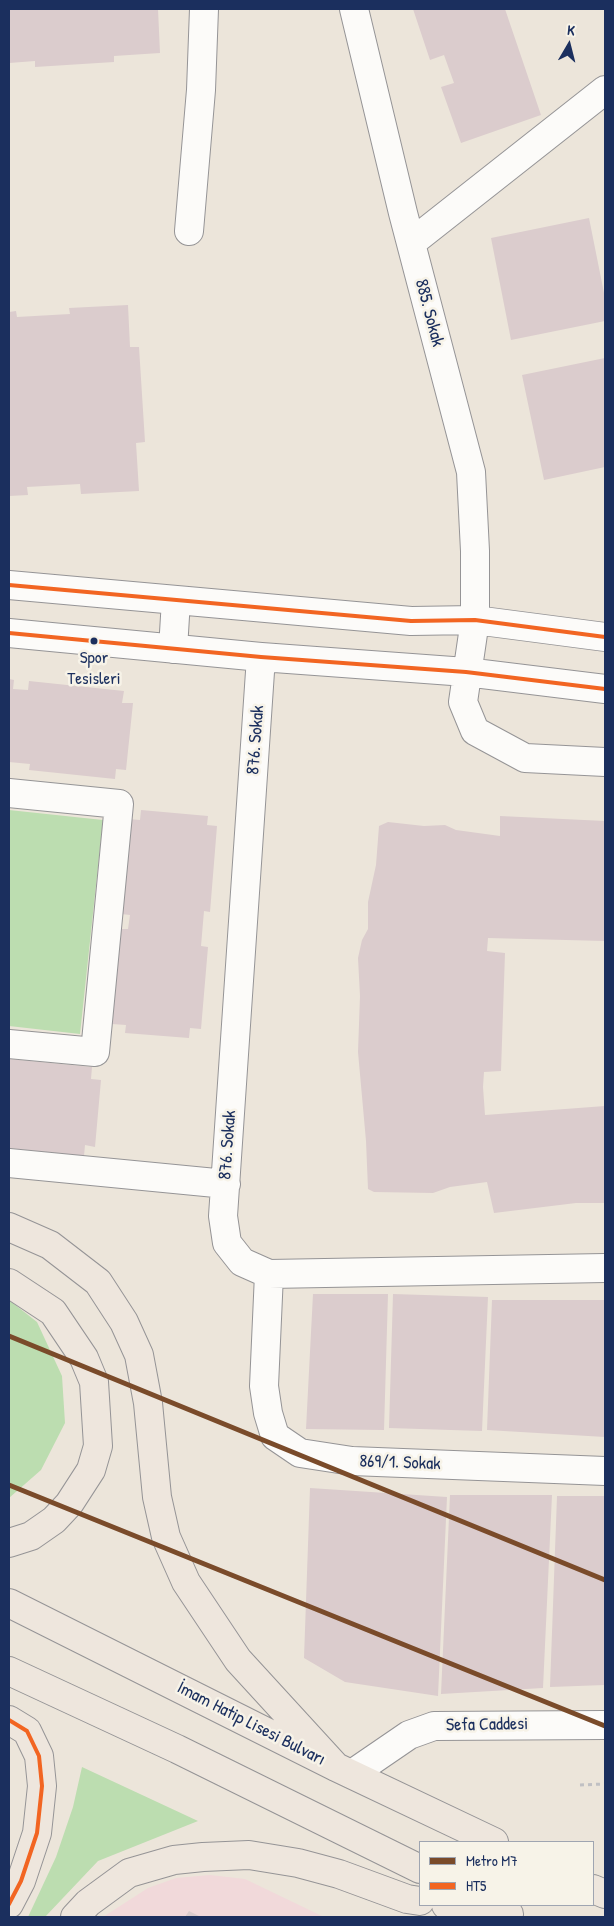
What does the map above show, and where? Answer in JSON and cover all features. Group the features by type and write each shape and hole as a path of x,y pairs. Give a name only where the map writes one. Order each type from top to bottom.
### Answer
{"main road":[{"path":"9,1227 50,1245 98,1282 124,1322 139,1355 148,1403 157,1498 166,1537 186,1582 238,1660 344,1771"},
{"path":"9,1283 53,1312 84,1358 94,1382 98,1446 91,1470 69,1504 54,1520 32,1536 9,1543"},
{"name":"İmam Hatip Lisesi Bulvarı","path":"9,1603 344,1771 492,1841"},
{"path":"9,1671 177,1749 419,1869"},
{"path":"9,1720 27,1731 39,1756 42,1786 37,1833 21,1882 9,1904"},
{"path":"75,1917 88,1903 129,1874 174,1860 203,1857 249,1855 298,1863 339,1874 407,1899 419,1901"},
{"path":"454,1906 505,1912"}],"street":[{"path":"190,231 201,90 204,9"},
{"name":"885. Sokak","path":"354,9 411,243 470,472 475,551 475,620 463,702 475,730 525,758 605,762"},
{"path":"411,243 605,90"},
{"path":"9,585 411,621 475,620 605,637"},
{"path":"173,649 176,600"},
{"path":"9,633 261,657 466,672 605,689"},
{"name":"876. Sokak","path":"261,657 223,1216 228,1243 242,1262 269,1274 605,1268"},
{"path":"9,793 119,804 95,1052 9,1044"},
{"path":"9,1163 226,1184"},
{"name":"869/1. Sokak","path":"269,1274 264,1386 268,1413 275,1436 300,1453 352,1461 605,1471"},
{"name":"Sefa Caddesi","path":"344,1771 409,1736 434,1726 605,1725"}],"path":[{"path":"580,1785 605,1784"}],"shaded area":[{"path":"210,1875 245,1879 324,1917 103,1917 148,1888 176,1878"}],"green space":[{"path":"9,810 103,820 80,1034 9,1026"},
{"path":"9,1300 37,1322 62,1376 65,1423 41,1470 9,1498"},
{"path":"82,1767 198,1821 98,1861 45,1917 28,1917 56,1857 73,1807"}],"building":[{"path":"9,9 158,9 160,53 114,56 114,62 35,67 35,61 9,63"},
{"path":"413,9 505,9 541,115 461,143 441,87 454,83 444,55 430,60"},
{"path":"589,218 605,298 605,321 511,340 491,238"},
{"path":"128,305 130,347 139,347 145,442 136,443 139,491 81,494 80,484 27,487 28,495 9,496 9,312 16,311 17,317 70,314 69,308"},
{"path":"605,358 605,467 544,480 522,375"},
{"path":"9,679 14,680 13,689 28,690 29,681 124,691 122,703 133,703 126,770 116,769 115,779 29,770 30,764 9,762"},
{"path":"141,810 208,816 207,825 217,826 210,912 204,911 201,946 208,947 201,1029 190,1028 189,1038 125,1033 126,1025 112,1024 119,929 128,929 130,915 121,914 128,819 140,820"},
{"path":"500,816 605,821 605,941 488,938 487,951 505,953 501,1071 484,1072 483,1087 485,1115 605,1106 605,1203 576,1203 494,1213 487,1182 450,1187 433,1193 374,1192 368,1189 358,1052 360,996 358,958 362,940 368,929 368,902 376,865 379,826 388,822 424,826 445,825 456,830 500,836"},
{"path":"9,1059 92,1067 91,1079 101,1080 95,1147 85,1145 84,1156 9,1148"},
{"path":"313,1294 388,1294 384,1430 306,1429"},
{"path":"393,1294 488,1297 482,1431 389,1428"},
{"path":"492,1300 605,1300 605,1437 487,1430"},
{"path":"310,1488 447,1497 438,1696 345,1682 304,1658"},
{"path":"450,1495 552,1495 543,1688 441,1694"},
{"path":"557,1496 605,1496 605,1685 550,1687"},
{"path":"189,1911 201,1917 185,1917"}],"metro line":[{"name":"M7","path":"9,1336 605,1580"},
{"name":"M7","path":"9,1485 605,1726"}],"transit line":[{"name":"HT5","path":"9,585 411,621 475,620 605,637"},
{"name":"HT5","path":"9,633 261,657 466,672 605,689"},
{"name":"HT5","path":"9,1720 27,1731 39,1756 42,1786 37,1833 21,1881 9,1904"}],"place":[{"name":"Spor Tesisleri","path":"94,641"}]}
